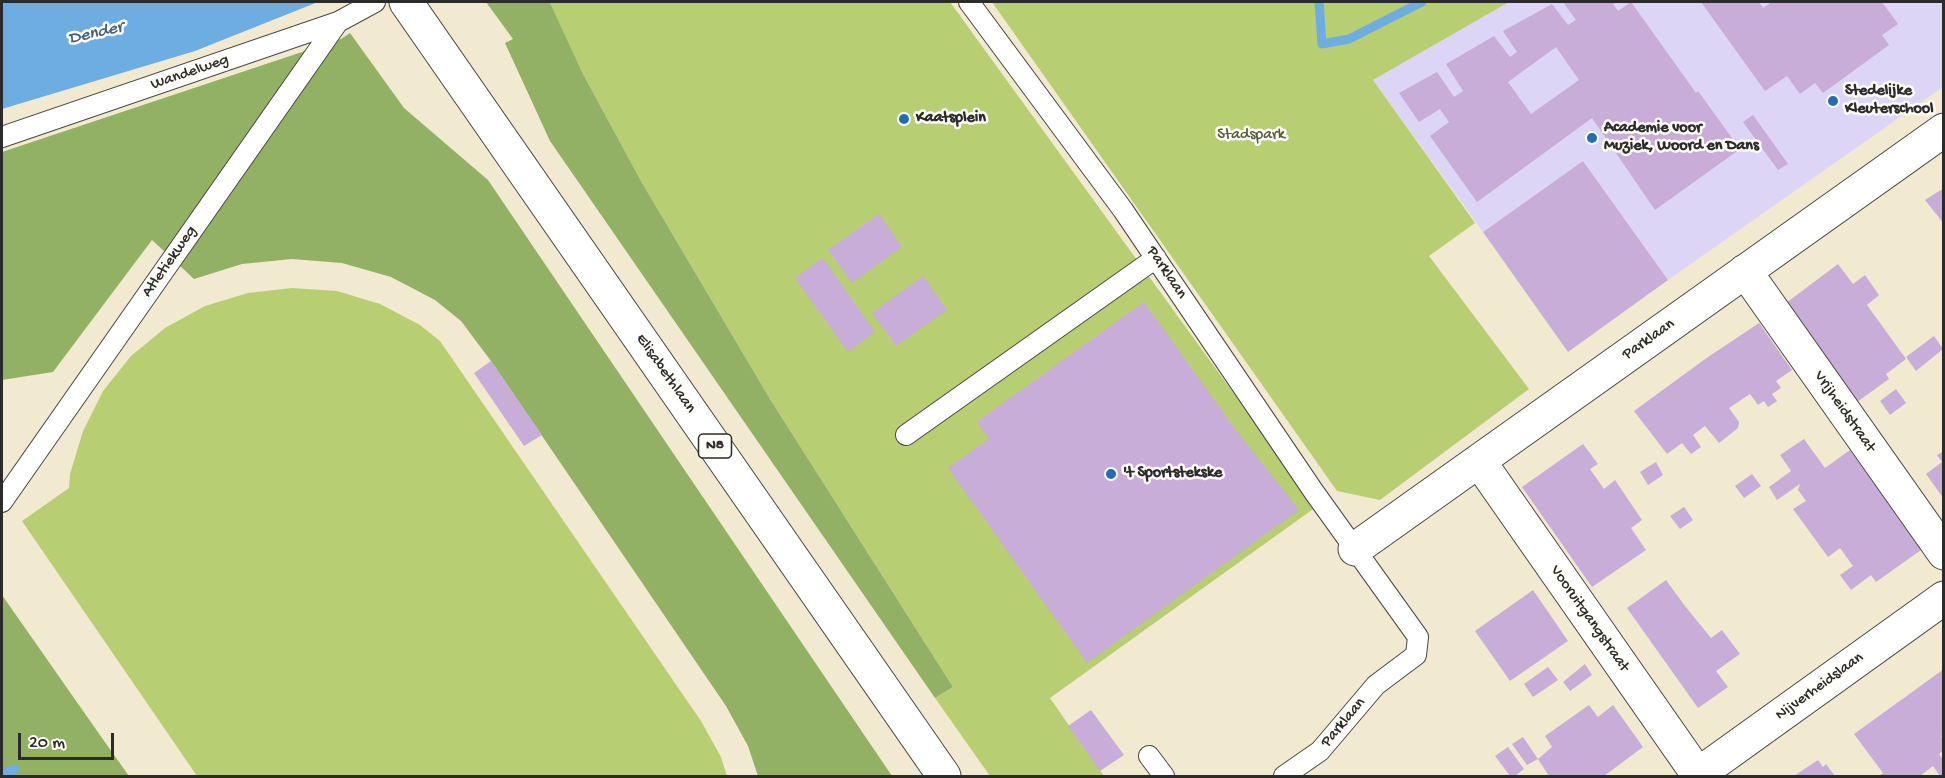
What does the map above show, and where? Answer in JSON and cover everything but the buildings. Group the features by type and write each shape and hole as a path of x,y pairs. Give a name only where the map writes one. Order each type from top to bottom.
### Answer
{"street":[{"name":"Elisabethlaan","path":"406,2 944,777"},
{"name":"Parklaan","path":"1355,549 1944,130"},
{"name":"Vrijheidstraat","path":"1745,271 1944,553"},
{"name":"Vooruitgangstraat","path":"1479,461 1698,776"},
{"name":"Nijverheidslaan","path":"1698,776 1944,598"}],"lane":[{"name":"Wandelweg","path":"2,137 338,22 375,2"},
{"name":"Parklaan","path":"969,2 1156,258 1314,492 1418,637 1416,655 1376,685 1320,751 1284,777"},
{"name":"Atletiekweg","path":"2,501 338,22"},
{"path":"906,435 1156,258"},
{"path":"1149,756 1164,777"}],"shaded area":[{"name":"Academie voor Muziek, Woord en Dans","path":"1509,2 1943,2 1943,87 1668,280 1583,161 1483,232 1373,80"}],"green space":[{"path":"486,2 550,3 583,74 641,181 770,399 953,687 935,698 550,141 505,43 513,39"},
{"path":"549,2 950,2 1316,507 1050,698 1104,776 990,776 935,698 953,687 770,399 641,181 583,74"},
{"name":"Stadspark","path":"992,2 1509,2 1373,80 1475,223 1429,256 1529,389 1380,500 1337,491"},
{"path":"350,33 404,108 488,180 892,776 758,776 748,746 726,706 491,361 461,321 435,300 391,277 342,263 292,259 242,264 194,279 152,240 53,372 2,380 2,152 341,39"},
{"path":"292,288 337,291 380,304 420,325 440,341 701,721 721,757 727,776 197,776 22,521 69,488 70,474 83,431 103,391 131,356 165,328 205,306 248,293"},
{"path":"2,595 102,738 129,776 2,776"}],"water":[{"name":"Dender","path":"2,2 318,2 195,51 2,109"}],"waterway":[{"path":"1319,2 1322,44 1349,39 1422,2"},
{"path":"2,774 15,769"}],"place":[{"name":"Stedelijke Kleuterschool","path":"1833,101"},
{"name":"Kaatsplein","path":"904,119"},
{"name":"Academie voor Muziek, Woord en Dans","path":"1592,138"},
{"name":"'t Sportstekske","path":"1111,474"}]}
